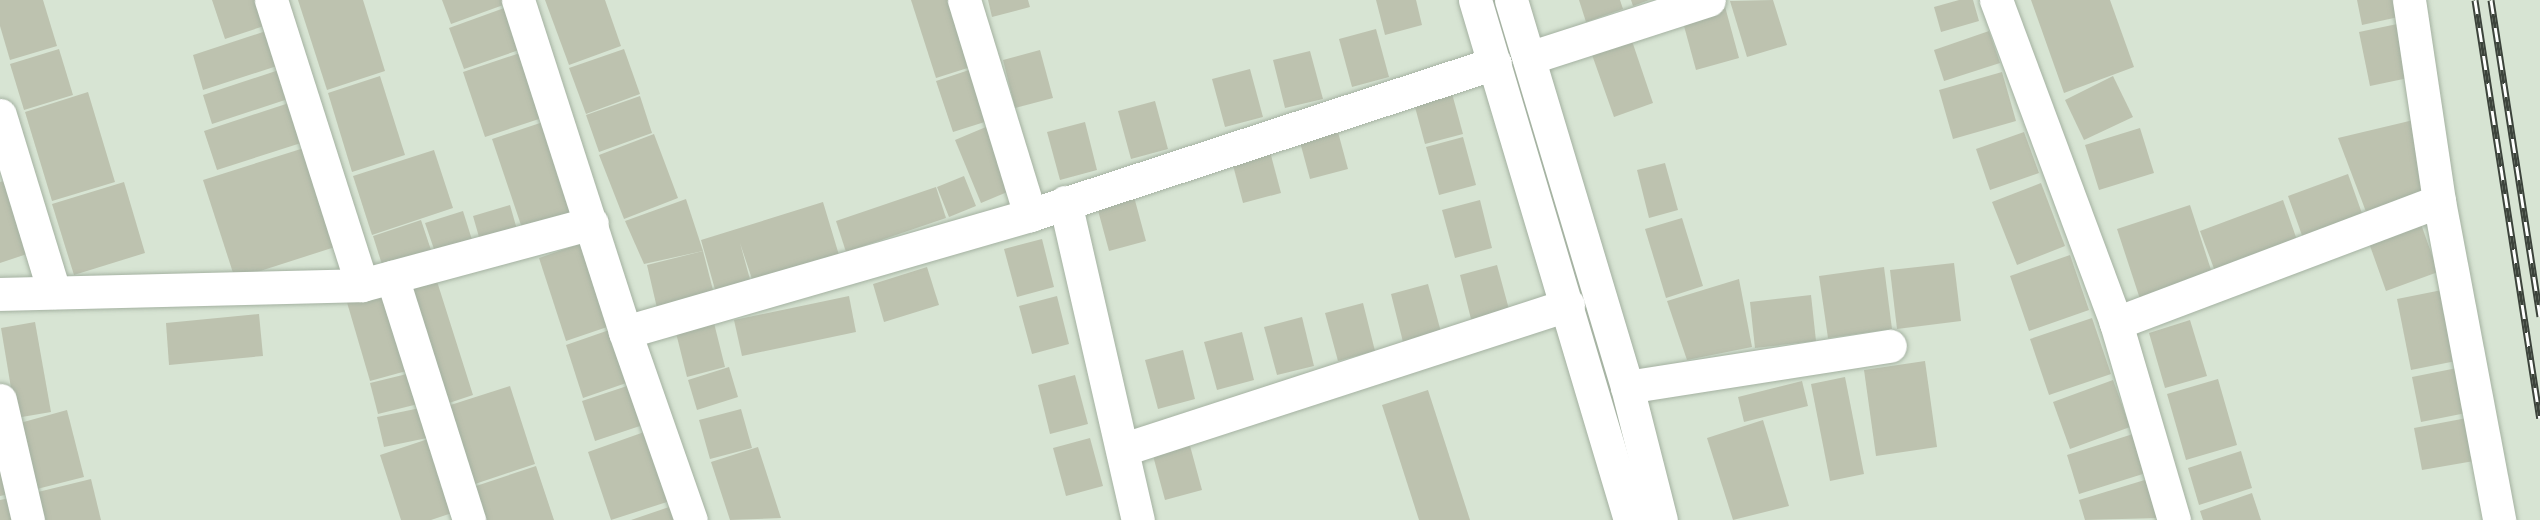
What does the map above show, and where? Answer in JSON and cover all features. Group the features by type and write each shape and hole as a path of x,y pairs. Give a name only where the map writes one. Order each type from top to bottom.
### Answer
{"street":[{"path":"272,0 469,520"},
{"path":"518,0 592,223 625,332 691,520"},
{"path":"964,0 1030,215"},
{"path":"1475,0 1568,305 1630,520"},
{"path":"1510,0 1627,387 1661,520"},
{"path":"1528,58 1709,0"},
{"path":"1996,0 2116,323 2174,520"},
{"path":"2409,0 2439,201 2499,520"},
{"path":"625,332 1030,215 1495,63"},
{"path":"0,115 54,292"},
{"path":"2116,323 2439,201"},
{"path":"1065,202 1124,449 1138,520"},
{"path":"0,294 377,281 592,223"},
{"path":"1124,449 1568,305"},
{"path":"1627,387 1890,346"},
{"path":"0,400 28,520"}],"building":[{"path":"0,0 43,0 57,46 10,60 0,26"},
{"path":"212,0 256,0 264,26 225,39"},
{"path":"298,0 363,0 385,71 327,90"},
{"path":"442,0 505,0 506,4 451,24"},
{"path":"545,0 605,0 621,46 569,65"},
{"path":"911,0 953,0 974,66 936,78"},
{"path":"988,0 1028,0 1030,7 992,17"},
{"path":"1376,0 1416,0 1422,25 1385,35"},
{"path":"1579,0 1620,0 1623,9 1586,22"},
{"path":"1631,0 1649,0 1633,6"},
{"path":"1773,0 1787,45 1747,57 1730,1"},
{"path":"1959,0 1973,0 1979,21 1941,32 1934,7"},
{"path":"2031,0 2110,0 2134,67 2064,93"},
{"path":"2357,0 2399,0 2403,16 2362,25"},
{"path":"1724,3 1739,58 1696,70 1681,15"},
{"path":"507,7 522,49 464,69 449,28"},
{"path":"2402,23 2413,77 2370,86 2359,32"},
{"path":"1376,29 1389,77 1352,87 1339,39"},
{"path":"266,31 277,66 203,90 193,55"},
{"path":"1989,31 2000,63 1944,81 1934,50"},
{"path":"1631,38 1653,103 1614,117 1591,52"},
{"path":"59,49 73,95 24,110 10,64"},
{"path":"624,49 640,94 586,114 569,68"},
{"path":"1040,50 1053,98 1015,108 1003,60"},
{"path":"1310,51 1323,99 1285,108 1273,60"},
{"path":"523,52 545,117 485,137 463,72"},
{"path":"975,68 991,120 953,132 936,81"},
{"path":"1250,69 1263,117 1225,127 1212,79"},
{"path":"279,70 288,99 212,124 203,95"},
{"path":"2002,72 2016,121 1953,139 1939,90"},
{"path":"380,76 405,155 352,172 328,93"},
{"path":"2113,76 2133,117 2084,140 2065,100"},
{"path":"1450,86 1463,134 1425,144 1412,96"},
{"path":"88,92 115,182 52,201 25,112"},
{"path":"640,96 652,133 599,152 586,115"},
{"path":"1155,101 1168,149 1131,159 1118,111"},
{"path":"289,103 301,143 217,170 204,131"},
{"path":"2422,118 2435,185 2368,217 2338,138"},
{"path":"546,121 577,213 523,231 492,139"},
{"path":"1335,121 1348,169 1310,179 1297,131"},
{"path":"1085,122 1097,170 1060,180 1047,132"},
{"path":"993,124 1019,187 981,203 955,140"},
{"path":"2140,128 2154,173 2099,190 2085,145"},
{"path":"2024,132 2039,173 1990,190 1976,149"},
{"path":"654,134 678,198 624,219 599,155"},
{"path":"1463,137 1476,185 1439,195 1426,147"},
{"path":"1268,144 1281,193 1243,203 1230,154"},
{"path":"304,148 335,247 235,279 203,180"},
{"path":"434,150 453,208 372,235 353,176"},
{"path":"1665,163 1678,210 1649,218 1637,170"},
{"path":"2348,174 2364,219 2304,241 2288,196"},
{"path":"964,176 976,206 949,217 937,187"},
{"path":"4,181 27,254 0,263 0,182"},
{"path":"124,182 145,253 74,275 52,204"},
{"path":"2041,183 2065,246 2017,265 1992,202"},
{"path":"936,187 946,218 846,252 836,221"},
{"path":"1133,193 1146,241 1109,251 1096,203"},
{"path":"686,199 703,251 644,264 625,221"},
{"path":"1480,200 1492,248 1455,258 1442,210"},
{"path":"2283,200 2298,243 2216,274 2200,231"},
{"path":"823,202 839,255 753,282 740,243 751,283 716,293 701,240"},
{"path":"510,205 518,233 481,244 473,216"},
{"path":"2190,205 2213,276 2140,299 2117,229"},
{"path":"463,211 473,243 436,255 425,223"},
{"path":"1682,218 1703,286 1666,298 1645,229"},
{"path":"421,220 433,256 384,271 373,236"},
{"path":"2421,224 2438,272 2386,291 2369,243"},
{"path":"1042,239 1054,287 1017,297 1004,249"},
{"path":"585,242 613,325 566,341 539,258"},
{"path":"703,251 714,294 657,308 647,265"},
{"path":"2070,255 2089,310 2029,331 2010,276"},
{"path":"1954,263 1961,321 1897,329 1890,270"},
{"path":"1497,265 1510,313 1472,323 1460,275"},
{"path":"927,267 939,305 884,322 873,284"},
{"path":"1884,267 1892,329 1828,338 1819,276"},
{"path":"435,275 473,395 437,407 414,337 428,332 414,336 399,285"},
{"path":"1739,279 1752,347 1687,360 1667,301"},
{"path":"1428,284 1441,332 1403,342 1391,294"},
{"path":"386,287 410,370 370,381 346,299"},
{"path":"2442,290 2456,361 2411,370 2397,299"},
{"path":"1811,295 1816,341 1755,348 1750,302"},
{"path":"849,296 856,332 742,356 734,320"},
{"path":"1057,296 1069,344 1032,354 1019,306"},
{"path":"1363,303 1375,351 1338,361 1325,313"},
{"path":"259,314 263,356 169,365 166,323"},
{"path":"1302,317 1314,366 1277,375 1264,327"},
{"path":"2092,318 2111,374 2049,395 2030,339"},
{"path":"2190,320 2207,376 2165,388 2149,333"},
{"path":"35,322 51,412 16,418 1,328"},
{"path":"714,323 725,367 687,377 676,333"},
{"path":"615,328 632,381 583,398 566,345"},
{"path":"1242,332 1254,380 1217,390 1204,342"},
{"path":"1183,350 1195,399 1158,409 1145,360"},
{"path":"1925,361 1937,447 1876,456 1864,370"},
{"path":"729,367 738,397 697,410 688,380"},
{"path":"2457,368 2466,413 2421,422 2412,377"},
{"path":"411,373 418,404 378,414 370,383"},
{"path":"1075,375 1088,424 1050,434 1038,385"},
{"path":"1845,377 1864,474 1830,481 1811,384"},
{"path":"2218,379 2237,445 2186,460 2167,394"},
{"path":"2113,380 2130,427 2070,449 2053,402"},
{"path":"1802,381 1808,406 1744,422 1738,397"},
{"path":"633,384 646,424 595,441 582,401"},
{"path":"510,386 535,464 463,488 438,409"},
{"path":"1428,390 1470,520 1419,520 1382,405"},
{"path":"420,408 427,438 384,447 377,417"},
{"path":"741,409 752,448 710,459 699,420"},
{"path":"67,410 84,477 37,489 20,423"},
{"path":"2467,418 2474,461 2422,470 2414,428"},
{"path":"1763,420 1789,506 1733,520 1707,438"},
{"path":"647,431 670,501 611,520 588,452"},
{"path":"2133,434 2146,473 2079,494 2067,455"},
{"path":"1090,438 1103,486 1066,496 1053,448"},
{"path":"428,439 452,513 431,520 401,520 380,455"},
{"path":"1189,442 1202,490 1165,500 1152,452"},
{"path":"758,447 781,518 730,520 711,462"},
{"path":"2241,451 2252,488 2199,505 2188,468"},
{"path":"0,454 10,494 0,496"},
{"path":"536,466 554,520 474,520 464,490"},
{"path":"91,479 101,520 45,520 38,492"},
{"path":"2148,479 2159,518 2085,520 2079,500"},
{"path":"2252,493 2261,520 2203,520 2200,511"},
{"path":"10,498 15,520 0,520 0,500"},
{"path":"672,506 677,520 631,520"}],"railway":[{"path":"2475,0 2540,418"},
{"path":"2491,0 2540,316"}]}
